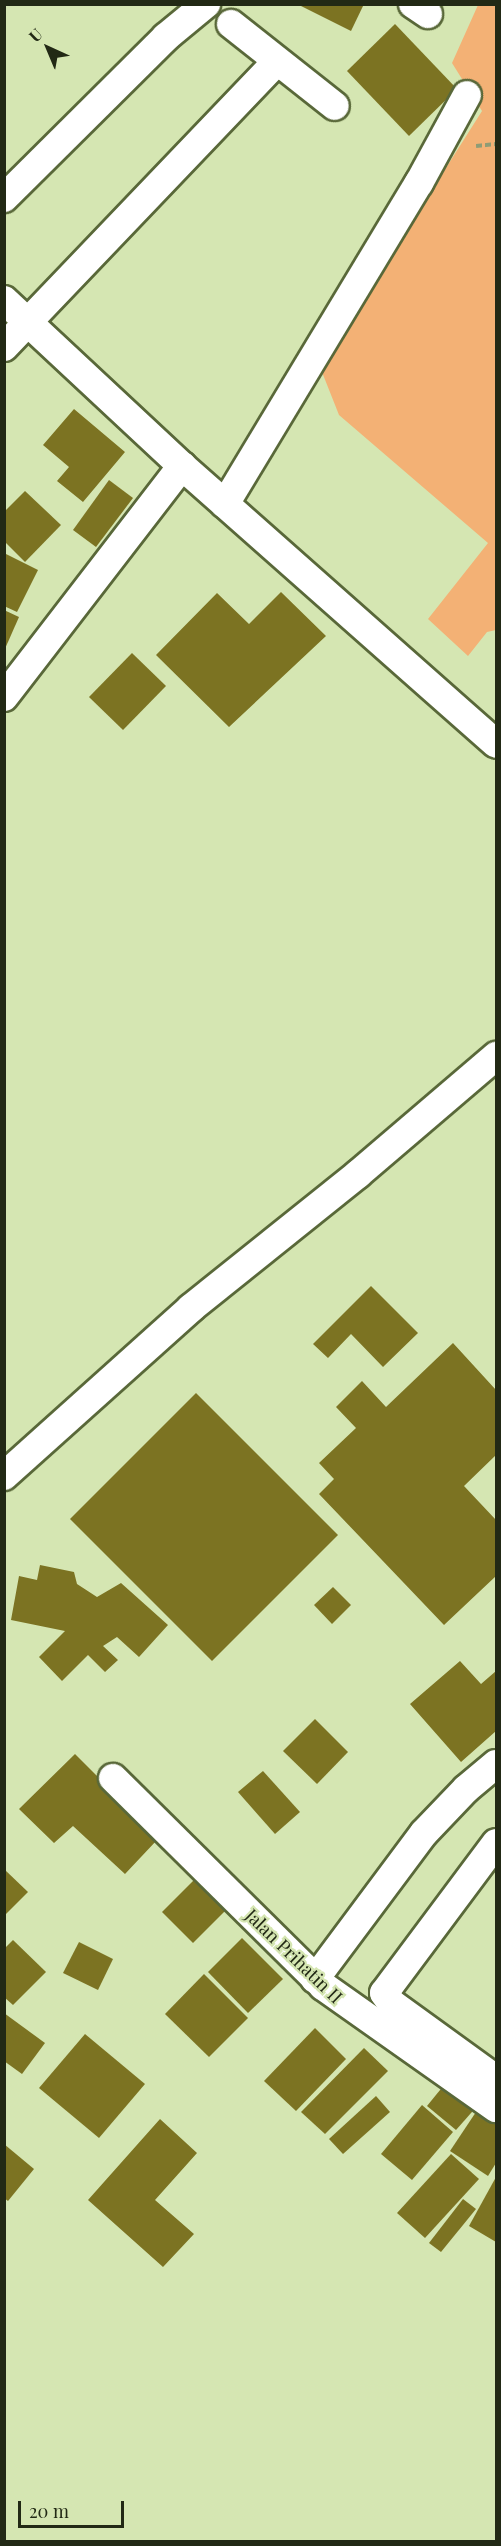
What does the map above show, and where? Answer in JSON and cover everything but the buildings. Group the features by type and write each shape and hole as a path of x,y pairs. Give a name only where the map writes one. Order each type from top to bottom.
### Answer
{"street":[{"path":"4,198 133,68 206,4"},
{"path":"231,24 335,106"},
{"path":"4,347 30,324 278,61"},
{"path":"225,504 419,183 467,95"},
{"path":"4,300 182,466 496,744"},
{"path":"4,697 182,466"},
{"path":"4,1476 191,1308 358,1174 496,1056"},
{"path":"315,1979 424,1833 466,1789 496,1764"},
{"name":"Jalan Prihatin II","path":"113,1778 315,1979 346,2006 495,2097"},
{"path":"495,2097 391,2003 384,1993 496,1843"}],"shaded area":[{"path":"478,5 496,5 496,630 487,632 468,656 428,619 488,543 339,415 320,367 482,111 452,63"}]}
